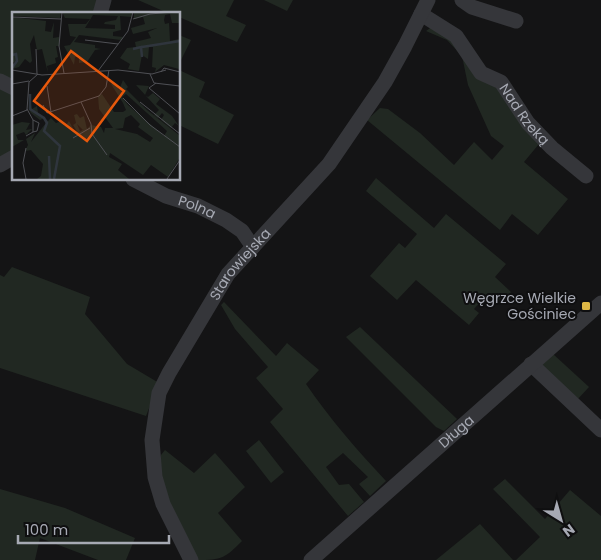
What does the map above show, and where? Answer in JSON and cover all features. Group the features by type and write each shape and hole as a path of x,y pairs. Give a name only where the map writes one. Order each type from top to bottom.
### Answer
{"street":[{"name":"Starowiejska","path":"191,560 163,504 155,477 152,440 159,393 228,274 329,164 385,82 428,0"},
{"path":"462,0 472,7 516,21"},
{"name":"Nad Rzeką","path":"421,14 456,36 481,73 501,82 528,123 552,148 586,176"},
{"path":"0,81 12,87"},
{"path":"0,165 12,158"},
{"name":"Polna","path":"135,180 166,196 198,206 226,220 242,231 253,247"},
{"name":"Długa","path":"312,560 601,303"},
{"path":"531,364 601,430"}],"shaded area":[{"path":"0,0 100,0 96,12 12,12 12,154 0,160"},
{"path":"138,0 234,0 226,16 246,25 237,42 180,17 180,12 165,12"},
{"path":"264,0 293,0 287,11"},
{"path":"433,26 450,34 500,87 539,144 524,162 568,199 538,235 512,214 500,230 367,120 380,108 388,109 420,133 454,165 474,142 492,160 504,146 491,136 468,85 462,56 447,40 426,31"},
{"path":"180,35 191,40 180,62"},
{"path":"180,70 205,82 199,97 234,115 218,144 180,125"},
{"path":"376,178 434,228 446,214 506,264 495,277 511,292 502,304 488,293 474,309 479,313 469,325 416,280 397,300 370,276 399,243 405,248 417,234 366,191"},
{"path":"12,267 90,297 85,314 127,364 159,383 146,416 0,368 0,275 4,277"},
{"path":"224,302 276,356 287,343 319,370 306,384 344,434 386,481 370,496 359,484 368,477 343,453 326,467 339,485 349,484 364,502 348,516 270,422 283,409 256,378 268,367 235,329 221,305"},
{"path":"360,327 457,419 444,431 436,427 346,337"},
{"path":"553,354 589,387 576,401 541,365"},
{"path":"259,440 284,472 271,483 246,451"},
{"path":"165,450 194,473 215,453 245,487 218,513 242,541 223,557 198,560 172,511 161,482 161,455"},
{"path":"505,479 545,519 570,490 601,516 601,560 516,560 540,537 493,489"},
{"path":"0,489 65,508 135,538 126,560 98,560 40,538 35,560 0,560"},
{"path":"480,524 513,560 436,560"}],"place":[{"name":"Węgrzce Wielkie Gościniec","path":"586,306"}]}
